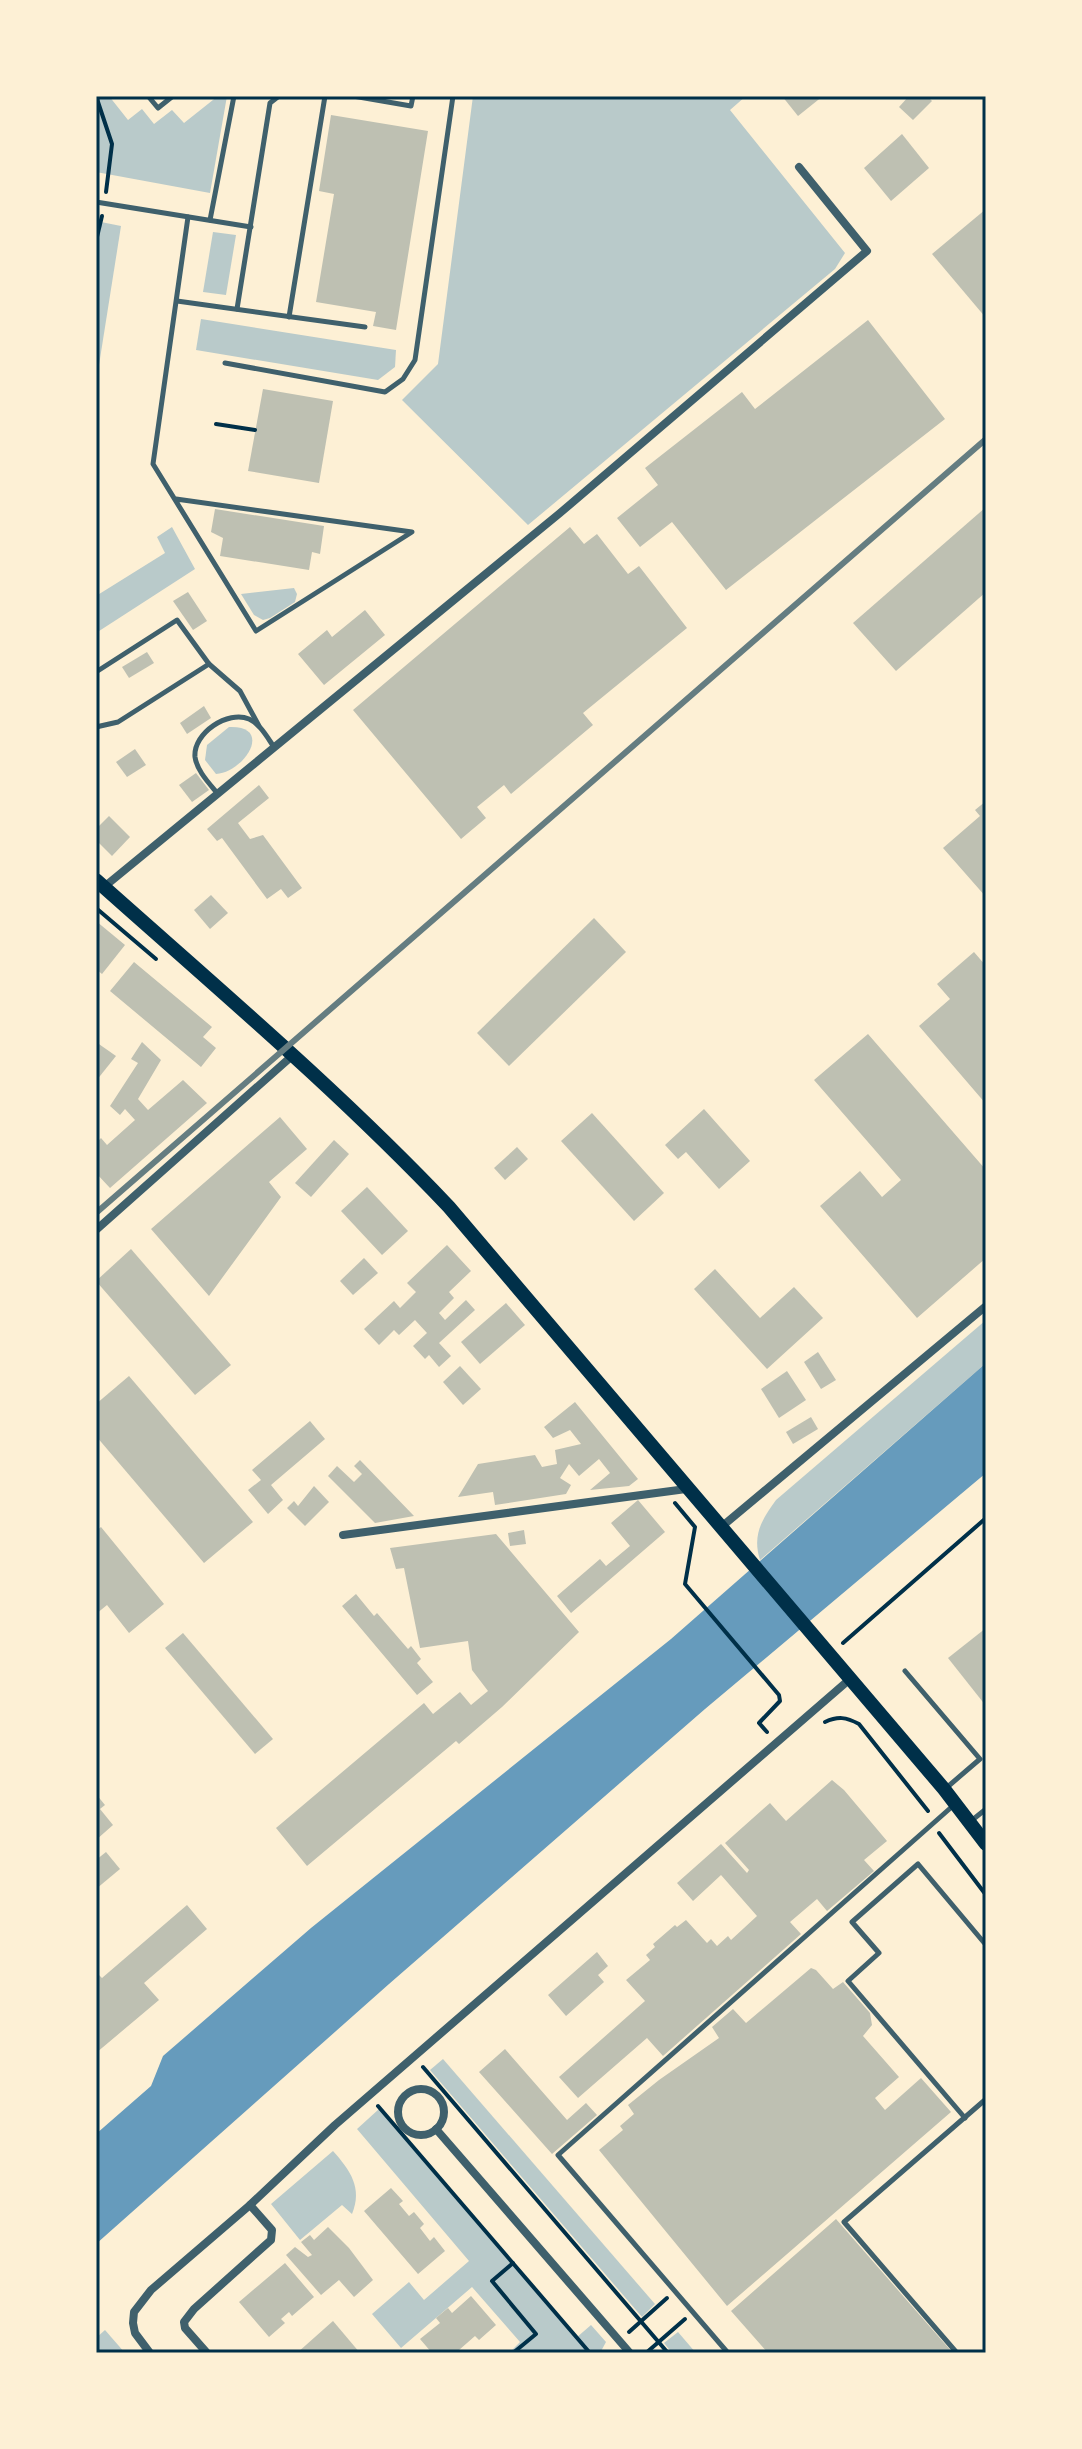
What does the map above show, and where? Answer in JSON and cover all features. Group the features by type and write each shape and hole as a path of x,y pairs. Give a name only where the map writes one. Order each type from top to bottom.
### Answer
{"main road":[{"path":"100,884 377,1133 472,1233 686,1489 944,1789 984,1841"}],"street":[{"path":"100,884 218,794 560,513 867,251 799,167"},
{"path":"96,1230 292,1056"},
{"path":"720,1528 986,1306"},
{"path":"343,1535 686,1489"},
{"path":"150,2353 135,2333 133,2323 134,2312 151,2290 250,2205 369,2095 850,1679"},
{"path":"413,2090 426,2090 438,2096 444,2114 436,2129 422,2136 406,2130 398,2118 398,2110 406,2094 413,2090"},
{"path":"436,2129 627,2352"},
{"path":"207,2353 185,2328 184,2322 194,2309 271,2240 272,2230 250,2205"}],"lane":[{"path":"148,96 158,108 173,96"},
{"path":"210,220 234,96"},
{"path":"237,309 270,103 279,96"},
{"path":"289,317 325,96"},
{"path":"353,96 411,106 413,96"},
{"path":"225,363 385,392 403,379 415,360 453,96"},
{"path":"96,202 251,227"},
{"path":"176,499 412,532 256,631 153,464 188,217"},
{"path":"177,301 365,327"},
{"path":"96,672 177,620 209,664 240,691 274,748"},
{"path":"96,727 118,722 209,664"},
{"path":"218,794 197,767 195,748 200,739 218,723 231,717 250,719 259,726"},
{"path":"905,1671 980,1759 944,1789"},
{"path":"728,2353 558,2155 955,1803"},
{"path":"970,1822 986,1809"},
{"path":"984,1841 986,1855"},
{"path":"965,2118 848,1981 879,1953 852,1922 918,1864 986,1945"},
{"path":"957,2353 844,2222 986,2099"}],"path":[{"path":"96,96 112,144 96,241"},
{"path":"216,424 255,430"},
{"path":"96,908 157,961"},
{"path":"665,1492 695,1527 685,1584 775,1689 780,1701 759,1723 776,1743"},
{"path":"829,1654 986,1518"},
{"path":"818,1727 838,1717 859,1724 925,1806 940,1834 986,1895"},
{"path":"414,2056 668,2353"},
{"path":"369,2095 590,2353"},
{"path":"513,2263 492,2281 536,2334 513,2353"},
{"path":"619,2341 674,2291"},
{"path":"646,2353 693,2312"}],"shaded area":[{"path":"96,96 109,96 128,120 142,109 154,124 172,110 184,123 218,96 227,96 210,193 96,172"},
{"path":"473,96 746,96 730,110 845,253 835,269 528,525 402,400 438,364"},
{"path":"96,221 121,226 96,384"},
{"path":"213,232 236,235 226,295 203,292"},
{"path":"201,319 396,350 395,367 378,380 196,350"},
{"path":"172,527 195,569 96,633 96,596 165,553 157,537"},
{"path":"294,588 297,594 295,602 263,620 254,615 241,594"},
{"path":"229,727 243,728 250,733 250,749 237,766 216,774 205,760 207,745"},
{"path":"986,1320 986,1363 760,1560 758,1535 766,1514 776,1500"},
{"path":"443,2059 655,2304 642,2317 430,2070"},
{"path":"379,2109 576,2338 591,2325 606,2342 600,2353 509,2353 520,2342 472,2287 401,2348 372,2314 409,2282 424,2300 469,2261 357,2129"},
{"path":"333,2151 353,2180 356,2196 352,2214 342,2205 300,2240 271,2204"},
{"path":"105,2330 125,2353 96,2353 96,2338"},
{"path":"678,2332 696,2353 672,2353 664,2343"}],"water":[{"path":"986,1363 986,1473 705,1709 96,2244 96,2134 151,2086 163,2056 311,1928 671,1639"}],"building":[{"path":"782,96 823,96 798,116"},
{"path":"909,96 927,96 932,101 913,120 899,107"},
{"path":"331,115 428,131 396,330 373,326 376,312 316,302 334,194 319,191"},
{"path":"902,134 929,168 891,201 864,168"},
{"path":"986,209 986,318 932,254"},
{"path":"868,320 945,419 726,590 672,522 640,547 617,518 658,485 645,468 742,392 755,409"},
{"path":"263,389 333,401 319,483 248,471"},
{"path":"986,507 986,592 896,671 853,623"},
{"path":"215,509 324,526 320,554 312,552 309,570 220,556 223,538 211,532"},
{"path":"570,527 584,544 597,534 628,574 639,566 687,628 583,713 593,725 511,794 504,785 477,807 486,818 461,839 353,710"},
{"path":"188,592 207,621 193,630 173,601"},
{"path":"365,610 385,635 324,685 298,654 327,630 332,637"},
{"path":"147,652 154,663 129,678 122,667"},
{"path":"204,706 211,718 187,734 180,723"},
{"path":"135,749 146,765 127,777 116,762"},
{"path":"196,773 209,790 192,802 179,785"},
{"path":"259,785 269,798 238,823 250,839 263,835 302,888 288,898 281,889 267,899 222,838 217,841 207,829"},
{"path":"986,801 986,897 943,848 980,816 975,810"},
{"path":"109,816 130,837 112,856 96,840 96,829"},
{"path":"211,895 228,913 210,929 194,910"},
{"path":"594,918 626,952 509,1066 477,1033"},
{"path":"96,921 125,945 102,974 96,969"},
{"path":"974,952 986,966 986,1104 919,1026 950,999 937,984"},
{"path":"134,962 212,1027 203,1037 216,1048 201,1067 110,991"},
{"path":"868,1034 986,1170 986,1258 917,1318 820,1206 860,1171 882,1197 901,1180 814,1080"},
{"path":"96,1042 116,1056 96,1081"},
{"path":"142,1042 161,1060 138,1099 148,1110 183,1080 207,1103 110,1188 96,1173 96,1143 101,1138 107,1145 135,1120 125,1109 120,1115 110,1106 138,1063 131,1059"},
{"path":"704,1109 750,1161 719,1189 686,1152 678,1159 665,1145"},
{"path":"592,1113 664,1193 634,1221 561,1141"},
{"path":"280,1117 307,1149 269,1182 281,1197 209,1296 151,1229"},
{"path":"334,1140 349,1154 311,1197 295,1183"},
{"path":"517,1147 528,1159 505,1180 494,1168"},
{"path":"367,1187 408,1231 382,1255 341,1211"},
{"path":"447,1245 471,1271 449,1292 454,1298 439,1313 445,1320 466,1300 475,1310 439,1343 451,1356 439,1367 429,1355 425,1359 413,1346 427,1333 415,1320 399,1335 394,1330 379,1345 364,1329 394,1301 400,1308 416,1292 407,1283"},
{"path":"131,1249 231,1365 195,1395 96,1281"},
{"path":"364,1258 378,1273 353,1295 340,1281"},
{"path":"715,1269 760,1318 794,1287 823,1318 767,1369 694,1289"},
{"path":"506,1303 525,1325 480,1364 461,1342"},
{"path":"818,1352 836,1380 821,1389 804,1362"},
{"path":"460,1366 481,1389 463,1405 443,1382"},
{"path":"787,1371 806,1400 779,1418 761,1389"},
{"path":"129,1376 253,1522 204,1563 96,1436 96,1404"},
{"path":"575,1402 638,1479 629,1486 590,1490 610,1473 599,1459 579,1476 569,1464 560,1478 571,1485 566,1494 495,1505 493,1492 458,1497 478,1464 535,1455 542,1467 557,1464 555,1450 581,1444 570,1430 553,1438 544,1427"},
{"path":"811,1417 818,1429 793,1444 786,1432"},
{"path":"310,1421 325,1439 271,1485 283,1500 268,1514 248,1490 261,1480 252,1470"},
{"path":"360,1460 414,1516 375,1523 328,1476 337,1466 354,1482 362,1474 354,1466"},
{"path":"314,1486 329,1502 305,1526 287,1508 294,1501 298,1506"},
{"path":"638,1500 665,1532 571,1613 557,1596 600,1559 606,1566 630,1546 611,1523"},
{"path":"101,1527 164,1604 129,1633 107,1605 96,1614 96,1531"},
{"path":"524,1530 526,1544 510,1546 508,1533"},
{"path":"496,1534 579,1632 459,1744 456,1741 307,1866 276,1828 424,1703 433,1714 460,1692 471,1705 488,1691 472,1670 468,1641 420,1648 404,1568 396,1569 390,1548"},
{"path":"356,1594 374,1616 377,1613 408,1649 411,1646 421,1659 417,1663 433,1682 417,1695 342,1606"},
{"path":"986,1628 986,1706 948,1658"},
{"path":"183,1633 273,1739 255,1754 165,1648"},
{"path":"832,1780 887,1841 864,1860 874,1871 827,1911 817,1899 790,1922 801,1934 663,2056 647,2038 578,2098 559,2077 645,2001 626,1980 650,1960 646,1955 655,1947 653,1944 675,1925 677,1927 686,1920 707,1943 711,1939 717,1946 728,1936 731,1940 757,1916 721,1875 693,1901 677,1883 721,1844 747,1873 749,1870 725,1843 770,1803 786,1821"},
{"path":"96,1794 105,1805 100,1809 113,1825 96,1840"},
{"path":"106,1852 120,1869 96,1889 96,1860"},
{"path":"187,1905 207,1929 144,1983 159,2000 96,2053 96,1972 102,1978"},
{"path":"597,1952 608,1966 598,1975 604,1982 566,2016 548,1995"},
{"path":"811,1968 833,1989 843,1982 870,2013 872,2025 863,2036 899,2077 875,2098 885,2110 921,2078 951,2112 727,2306 599,2150 623,2130 620,2126 634,2114 628,2105 719,2038 712,2027 733,2009 746,2023"},
{"path":"505,2049 567,2120 586,2103 597,2115 552,2154 479,2072"},
{"path":"391,2188 403,2201 399,2204 409,2216 414,2212 424,2224 420,2228 430,2241 434,2237 445,2251 418,2274 364,2211"},
{"path":"836,2219 953,2353 768,2353 731,2311"},
{"path":"328,2227 349,2248 373,2280 354,2297 339,2280 321,2295 286,2255 295,2247 308,2257 312,2255 301,2242 310,2235 314,2240"},
{"path":"285,2263 314,2297 292,2316 289,2312 281,2319 285,2323 269,2337 239,2302"},
{"path":"471,2296 496,2325 479,2340 475,2336 459,2350 462,2353 432,2353 420,2339 440,2323 436,2318 448,2308 452,2313"},
{"path":"333,2321 360,2353 297,2353"}],"railway":[{"path":"96,1213 986,439"}]}
